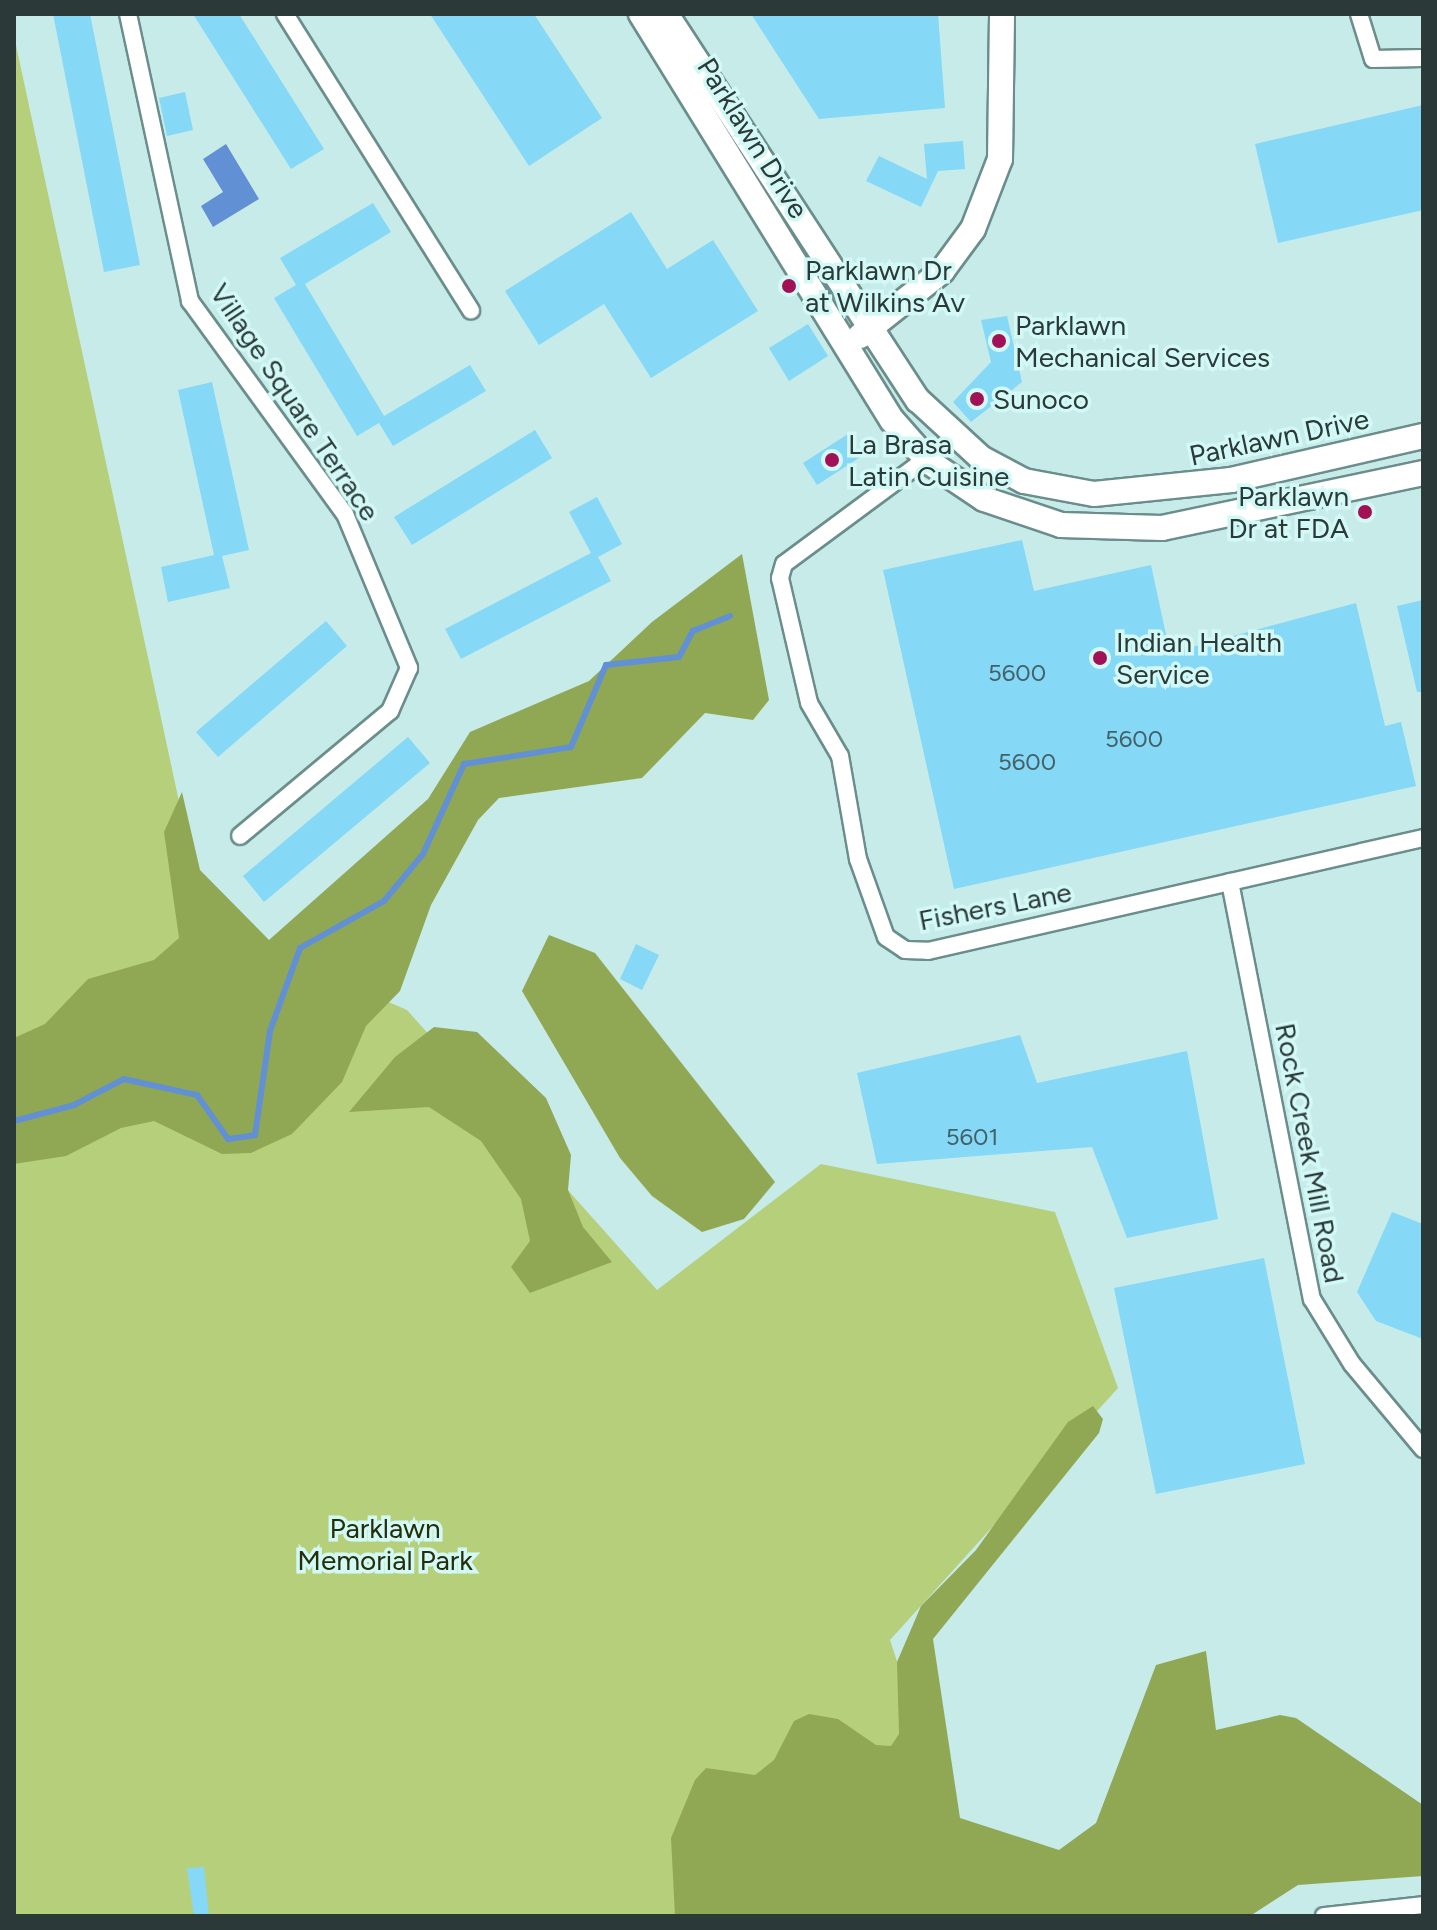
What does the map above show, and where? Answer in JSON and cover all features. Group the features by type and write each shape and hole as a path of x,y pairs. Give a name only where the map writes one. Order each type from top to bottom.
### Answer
{"main road":[{"name":"Parklawn Drive","path":"641,14 892,420 929,462 1015,513 1114,529 1198,523 1423,473"},
{"name":"Parklawn Drive","path":"666,14 873,328 953,439 1024,481 1094,494 1231,480 1423,436"},
{"path":"846,345 873,328 942,271 990,190 1004,123 1002,14"}],"street":[{"name":"Village Square Terrace","path":"128,14 190,301 345,514 409,668 390,711 240,836"},
{"path":"285,14 471,311"},
{"path":"1359,14 1373,59 1405,62 1423,58"},
{"name":"Fishers Lane","path":"953,439 929,462 784,564 780,578 809,703 840,756 858,859 886,937 905,950 928,951 1423,838"},
{"name":"Rock Creek Mill Road","path":"1230,882 1312,1299 1352,1364 1423,1449"},
{"path":"1324,1916 1423,1905"}],"green space":[{"name":"Parklawn Memorial Park","path":"14,36 205,922 407,1010 657,1290 821,1164 1055,1212 1118,1388 890,1640 944,1805 879,1916 14,1916"},
{"path":"742,554 769,700 753,720 705,713 642,778 499,798 478,820 431,905 400,991 366,1026 342,1082 292,1134 251,1153 222,1154 154,1121 121,1128 66,1156 14,1164 14,1038 45,1024 88,979 154,960 179,938 164,832 182,792 200,870 269,940 428,799 470,732 589,681 652,622"},
{"path":"549,935 595,953 775,1182 744,1219 702,1232 652,1196 620,1158 522,991"},
{"path":"434,1027 477,1032 546,1098 571,1155 568,1190 583,1227 612,1262 530,1293 511,1267 530,1241 521,1199 481,1141 429,1107 349,1112 395,1057"},
{"path":"1093,1406 1103,1419 1099,1433 933,1639 960,1818 1059,1850 1096,1823 1156,1665 1206,1651 1216,1730 1280,1715 1296,1718 1423,1805 1423,1876 1298,1885 1250,1916 675,1916 671,1838 695,1780 706,1768 755,1775 774,1760 794,1721 809,1714 838,1719 876,1745 891,1746 899,1734 897,1662 921,1606 976,1550 1068,1422"}],"water":[{"path":"226,144 259,199 213,227 201,206 223,192 203,159"}],"building":[{"path":"53,14 90,14 140,265 104,272"},
{"path":"193,14 239,14 324,149 291,169"},
{"path":"430,14 534,14 602,118 529,166"},
{"path":"751,14 938,14 945,108 819,119"},
{"path":"185,92 193,130 167,136 159,98"},
{"path":"1423,105 1423,210 1278,243 1255,144"},
{"path":"963,141 965,169 938,171 921,207 866,181 879,156 927,179 924,144"},
{"path":"373,203 391,232 305,284 384,416 470,365 486,391 393,446 379,423 357,436 274,298 296,285 280,258"},
{"path":"631,212 667,269 713,240 758,311 651,378 604,304 539,345 505,291"},
{"name":"Parklawn Mechanical Services","path":"1007,316 1022,382 971,422 953,402 991,362 981,320"},
{"path":"808,324 828,356 789,381 769,348"},
{"path":"212,382 249,550 222,556 230,588 168,602 161,567 214,555 178,390"},
{"path":"535,430 552,458 412,545 394,517"},
{"name":"La Brasa Latin Cuisine","path":"848,434 862,456 817,485 803,463"},
{"path":"597,497 622,544 598,557 611,581 461,659 445,629 591,553 569,512"},
{"path":"1022,540 1034,591 1151,565 1170,653 1356,603 1385,726 1401,722 1416,786 954,889 883,570"},
{"path":"1423,600 1423,692 1417,692 1397,606"},
{"path":"326,621 347,646 218,757 196,732"},
{"path":"408,737 430,763 264,902 243,876"},
{"path":"636,944 659,955 642,990 620,979"},
{"path":"1020,1035 1037,1083 1187,1051 1218,1219 1127,1238 1092,1147 877,1164 857,1073"},
{"path":"1392,1212 1423,1224 1423,1339 1376,1321 1357,1292"},
{"path":"1264,1258 1305,1464 1156,1494 1114,1288"},
{"path":"204,1867 209,1916 194,1916 187,1868"}],"waterway":[{"path":"14,1121 74,1105 124,1079 197,1095 228,1139 255,1135 270,1031 300,948 384,901 423,854 464,764 571,747 606,665 679,657 693,631 730,616"}],"place":[{"name":"Parklawn Dr at Wilkins Av","path":"789,286"},
{"name":"Parklawn Mechanical Services","path":"999,341"},
{"name":"Sunoco","path":"977,399"},
{"name":"La Brasa Latin Cuisine","path":"832,460"},
{"name":"Parklawn Dr at FDA","path":"1365,512"},
{"name":"Indian Health Service","path":"1100,658"}]}
